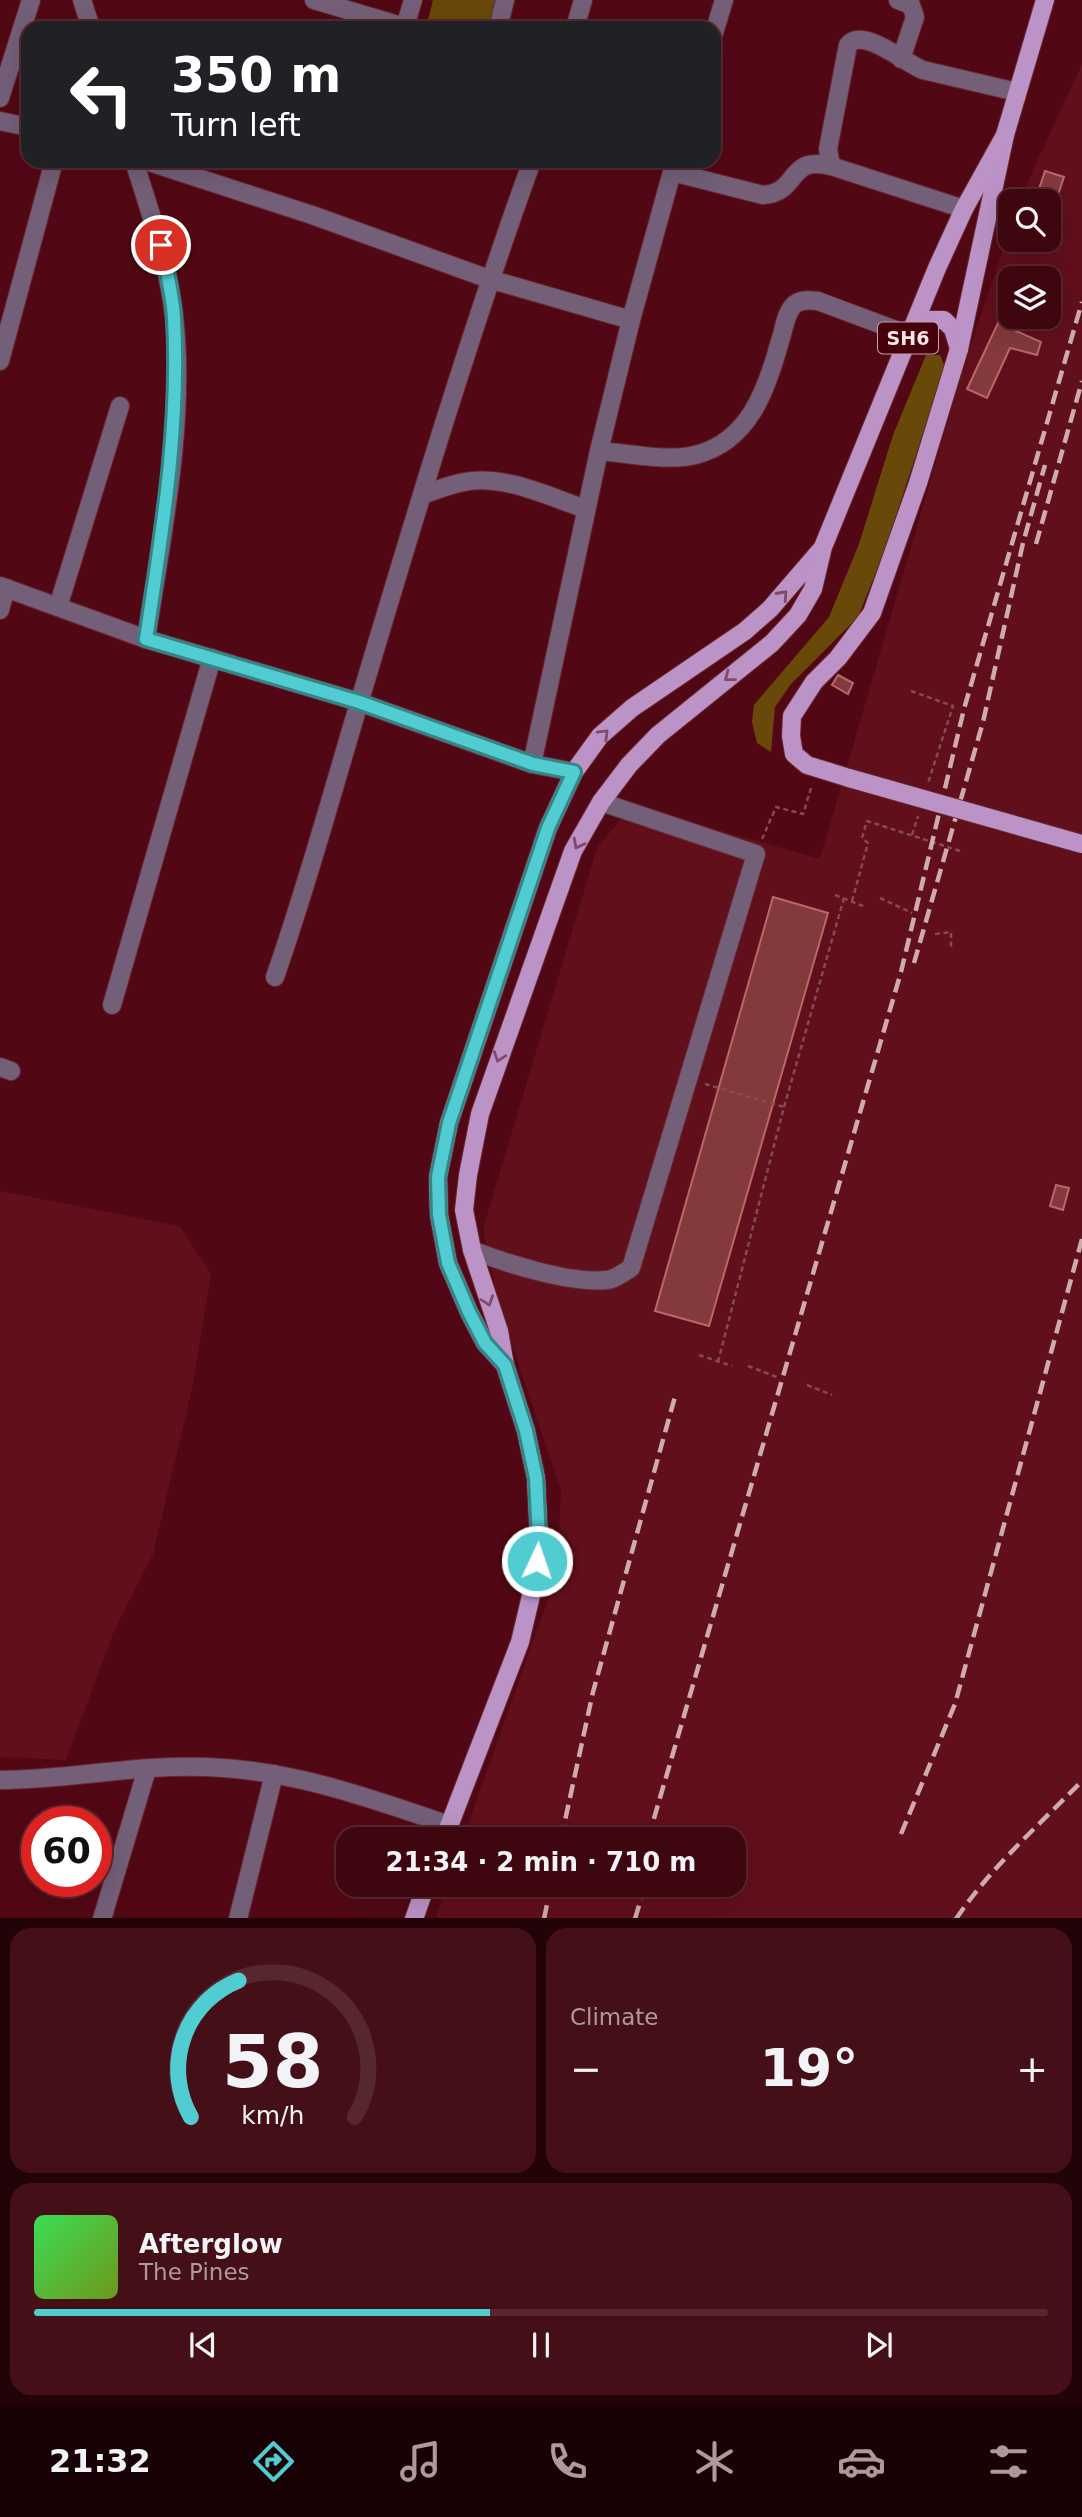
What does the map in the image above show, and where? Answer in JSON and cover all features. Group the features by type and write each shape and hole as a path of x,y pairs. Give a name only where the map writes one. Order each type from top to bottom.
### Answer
{"main road":[{"name":"SH6","path":"449,1827 520,1642 534,1583 539,1539 536,1478 526,1431 505,1365 499,1331 472,1250 464,1210 480,1114 573,851 601,802 629,765 658,735 772,643 798,615 813,589 823,547 911,331 964,209 1005,135 1045,0"},
{"path":"1005,135 959,349 918,482 872,613 838,659 814,682 792,716 791,736 794,754 807,765 1082,844"},
{"path":"911,331 930,320 944,320 953,329 959,349"},
{"name":"SH6","path":"505,1365 485,1343 448,1263 439,1215 438,1177 449,1123 544,841 574,772 600,736 632,708 745,631 770,609 823,547"},
{"path":"414,1918 422,1897"}],"street":[{"path":"24,21 31,0"},
{"path":"82,0 89,21"},
{"path":"314,0 334,3 388,21"},
{"path":"408,21 413,0"},
{"path":"500,21 505,0"},
{"path":"577,21 583,0"},
{"path":"718,21 724,0"},
{"path":"898,0 911,5 915,17 901,59"},
{"path":"0,98 21,32"},
{"path":"831,166 828,149 848,45 852,40 858,39 887,48 923,70 1017,92"},
{"path":"0,121 21,126"},
{"path":"680,168 764,195 783,190 806,164 816,162 964,209"},
{"path":"0,361 52,168"},
{"path":"136,168 161,245 168,281 174,316 176,394 168,492 146,639"},
{"path":"168,168 312,215 489,279 631,320"},
{"path":"275,977 303,898 359,702 489,279 529,168"},
{"path":"533,764 599,451 631,320 673,168"},
{"path":"599,451 671,457 694,456 718,447 740,431 756,408 771,373 788,314 794,304 805,300 818,301 911,331"},
{"path":"58,607 120,406"},
{"path":"422,495 465,482 485,480 513,485 586,509"},
{"path":"0,610 3,587 146,639 359,702 533,764 574,772"},
{"path":"111,1005 212,658"},
{"path":"472,1250 507,1264 569,1277 608,1280 631,1268 756,854 601,802"},
{"path":"0,1780 35,1780 147,1769 207,1767 274,1774 330,1785 435,1827"},
{"path":"102,1918 147,1769"},
{"path":"238,1918 274,1774"}],"path":[{"path":"911,691 953,706 928,782"},
{"path":"756,854 776,807 803,814 818,768"},
{"path":"912,835 920,808"},
{"path":"852,901 868,843 862,838 867,821 960,851"},
{"path":"835,895 863,906"},
{"path":"718,1362 784,1107 844,898"},
{"path":"880,898 912,913"},
{"path":"935,934 951,932 951,947"},
{"path":"688,1079 784,1107"},
{"path":"699,1355 732,1366"},
{"path":"748,1366 777,1377"},
{"path":"807,1385 832,1395"}],"shaded area":[{"path":"433,0 512,0 506,21 428,21"},
{"path":"1082,64 1082,1918 436,1918 443,1897 746,1897 746,1827 467,1827 557,1574 561,1490 499,1306 483,1229 597,848 620,820 655,812 820,859 963,369 1002,252 1061,252 1061,189 1025,189"},
{"path":"926,355 940,355 945,367 884,552 858,617 791,684 775,707 771,752 757,743 752,722 754,705 829,617 859,544 893,435"},
{"path":"0,1191 179,1226 211,1274 192,1389 153,1554 114,1631 66,1760 0,1757"}],"building":[{"path":"1045,171 1064,177 1060,189 1039,189"},
{"path":"998,323 998,329 1012,329 1041,342 1037,355 1010,348 987,398 967,389"},
{"path":"838,675 853,683 848,694 832,685"},
{"path":"773,897 828,913 709,1326 655,1311"},
{"path":"1056,1185 1069,1188 1063,1210 1050,1206"}],"railway":[{"path":"652,1827 901,972 964,709 1082,302"},
{"path":"1036,544 1082,381"},
{"path":"914,963 983,722 1023,543 1045,465"},
{"path":"901,1834 955,1704 1082,1239"},
{"path":"564,1827 593,1692 676,1393"},
{"path":"957,1918 1000,1864 1082,1781"},
{"path":"544,1918 549,1897"},
{"path":"635,1918 641,1897"}],"route":[{"path":"161,245 174,316 176,394 168,492 146,639 359,702 533,764 574,772 548,828 449,1123 438,1177 439,1215 448,1263 485,1343 505,1365 526,1431 536,1478 539,1539 537,1561"}]}
